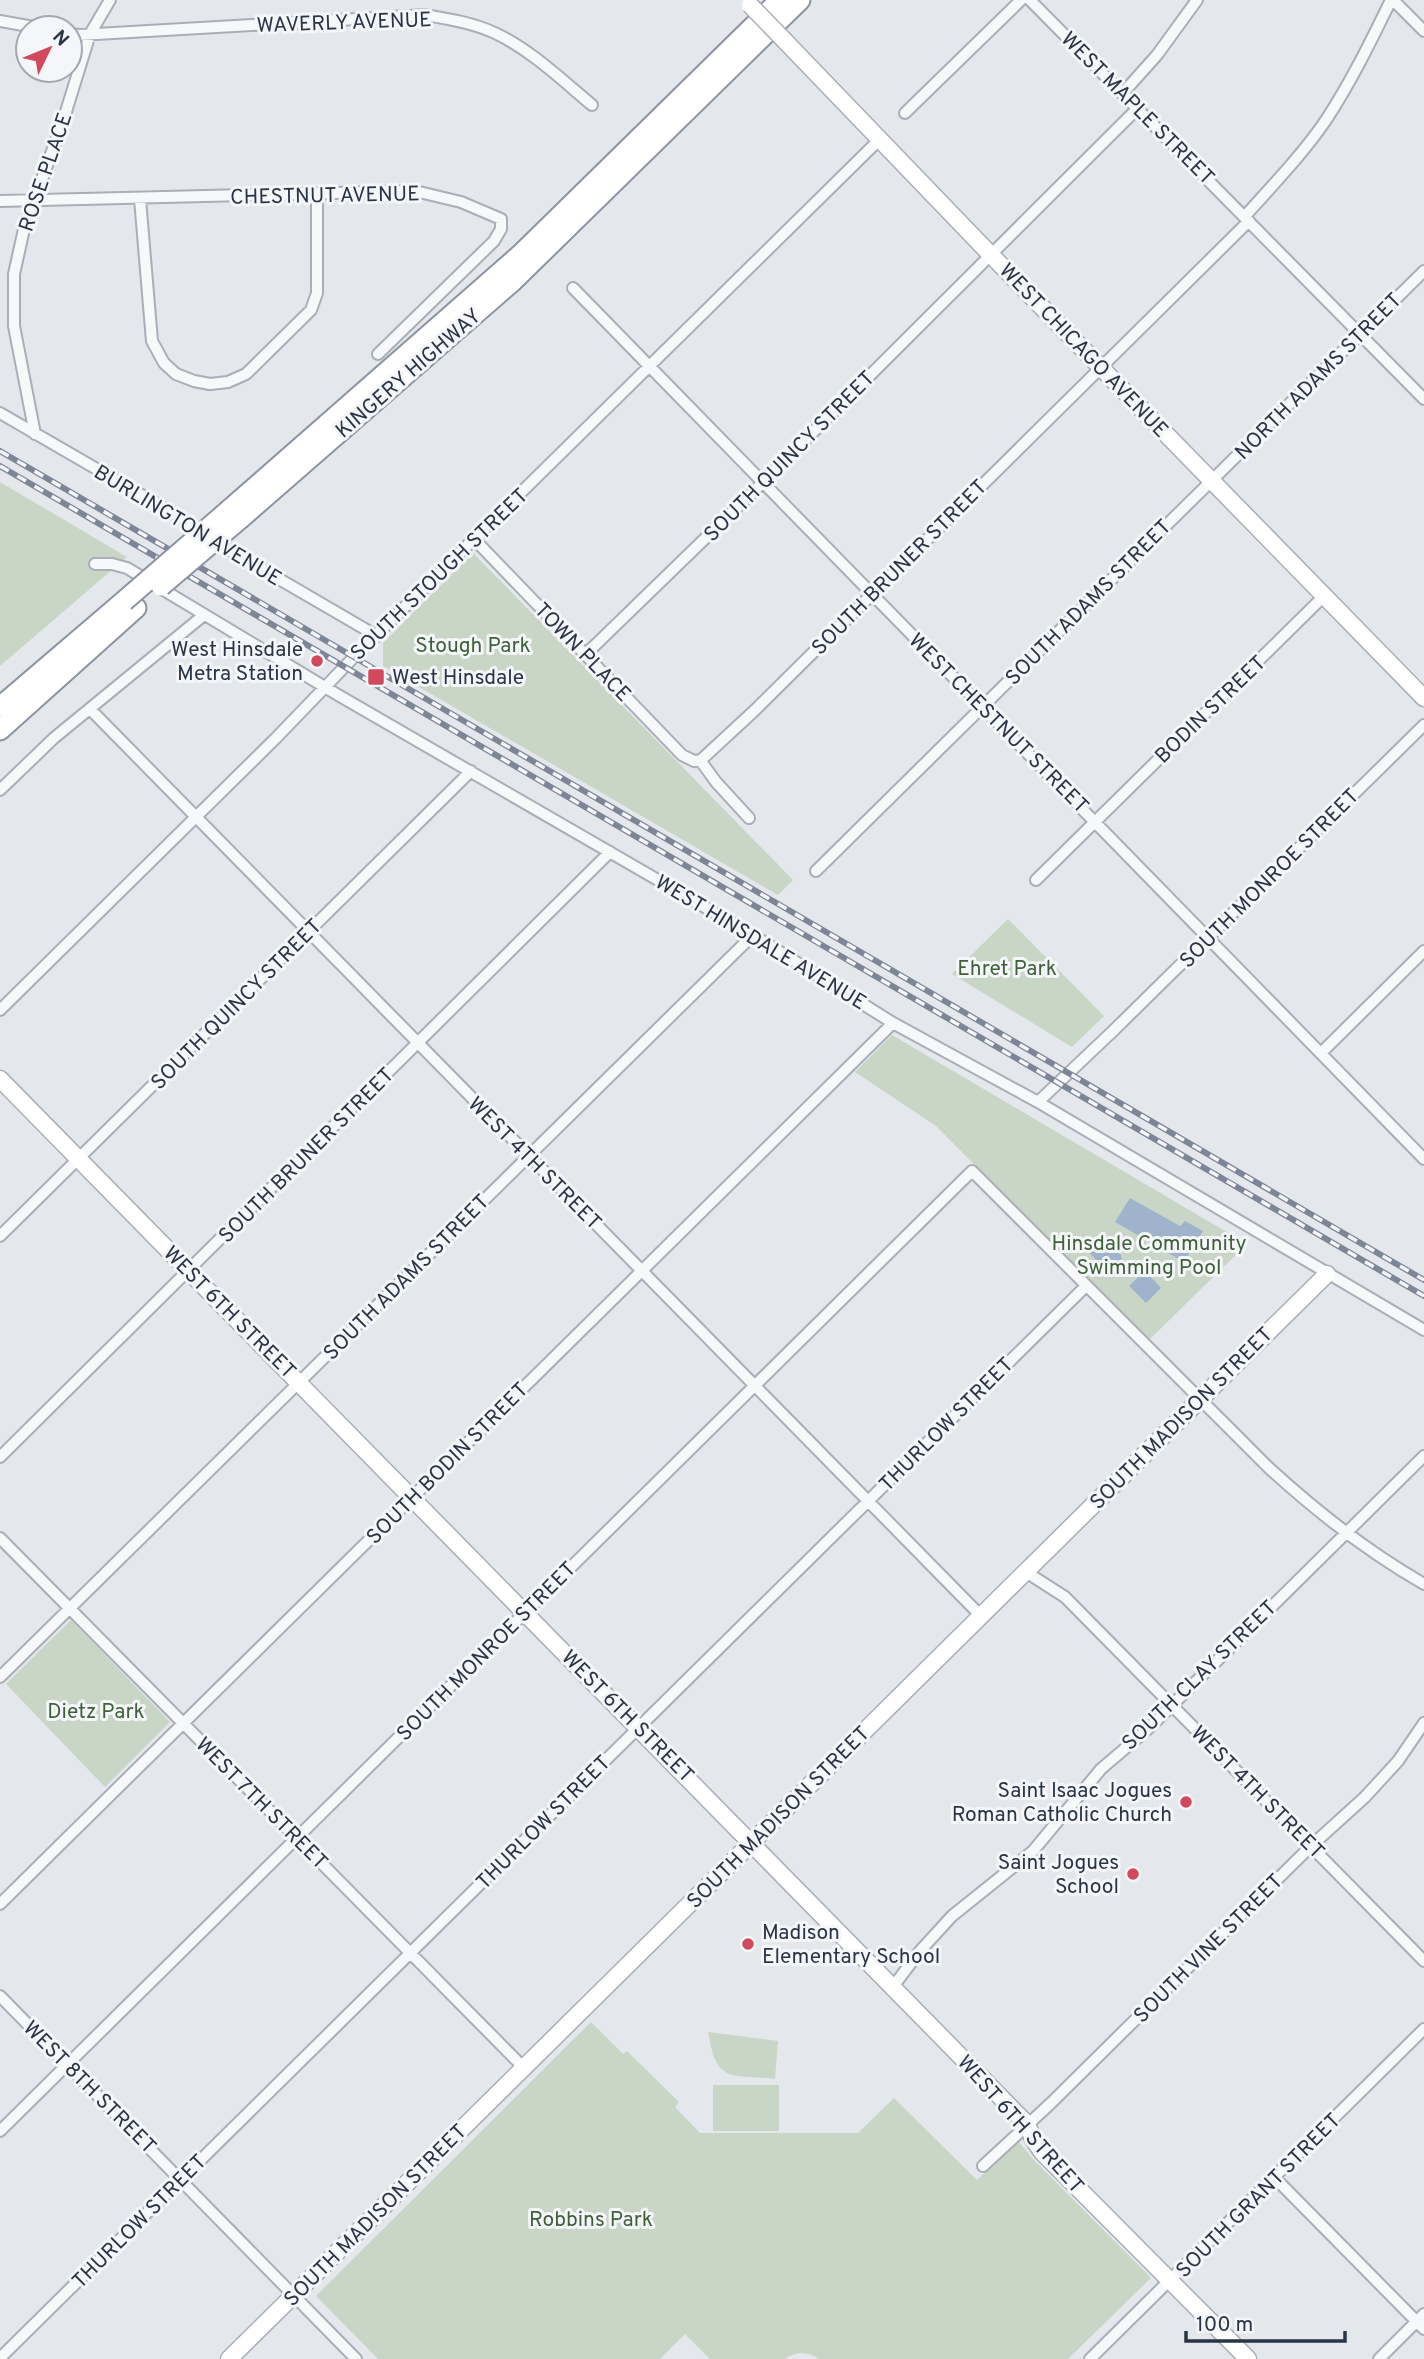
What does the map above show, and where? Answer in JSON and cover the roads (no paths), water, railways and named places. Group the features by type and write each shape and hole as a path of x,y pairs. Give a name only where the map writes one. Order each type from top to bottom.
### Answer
{"highway":[{"name":"KINGERY HIGHWAY","path":"235,514 521,254 779,0"},
{"name":"KINGERY HIGHWAY","path":"0,707 130,604 513,281 800,0"},
{"name":"KINGERY HIGHWAY","path":"0,730 130,604"}],"street":[{"name":"ROSE PLACE","path":"35,434 17,350 13,299 18,254 90,34 110,0"},
{"path":"905,113 1021,0"},
{"name":"WEST MAPLE STREET","path":"1030,0 1424,399"},
{"path":"1123,93 1157,55 1197,0"},
{"path":"1392,0 1424,31"},
{"name":"SOUTH BRUNER STREET","path":"697,761 754,711 1101,368 1247,218 1325,122 1353,76 1392,0"},
{"name":"WEST CHICAGO AVENUE","path":"748,2 1424,698"},
{"name":"WAVERLY AVENUE","path":"84,34 426,15 475,26 509,41 533,56 592,105"},
{"name":"SOUTH QUINCY STREET","path":"586,654 763,482 1138,108"},
{"name":"SOUTH STOUGH STREET","path":"0,1010 880,139"},
{"name":"CHESTNUT AVENUE","path":"0,201 415,191 461,202 501,219 501,229 495,241 377,354"},
{"path":"140,199 148,324 152,341 164,363 176,374 194,382 210,384 236,379 252,369 311,310 317,293 317,194"},
{"name":"NORTH ADAMS STREET","path":"1212,481 1424,271"},
{"name":"WEST CHESTNUT STREET","path":"573,288 1424,1159"},
{"name":"BURLINGTON AVENUE","path":"0,413 377,636"},
{"name":"SOUTH ADAMS STREET","path":"816,871 1212,481"},
{"name":"TOWN PLACE","path":"475,540 682,755 697,761 749,818"},
{"name":"WEST HINSDALE AVENUE","path":"95,564 112,564 127,568 325,687 753,934 893,1023 1038,1102 1424,1330"},
{"name":"BODIN STREET","path":"1036,880 1324,596"},
{"path":"0,790 54,738 204,615"},
{"name":"WEST 4TH STREET","path":"90,709 194,818 981,1616"},
{"name":"SOUTH MONROE STREET","path":"1038,1102 1424,725"},
{"name":"SOUTH QUINCY STREET","path":"0,1236 471,771"},
{"name":"SOUTH BRUNER STREET","path":"0,1457 610,852"},
{"name":"SOUTH ADAMS STREET","path":"0,1678 753,934"},
{"path":"1321,1053 1424,951"},
{"name":"SOUTH BODIN STREET","path":"0,1904 893,1023"},
{"name":"WEST 6TH STREET","path":"0,1079 1027,2124 1042,2151 1248,2359"},
{"name":"SOUTH MONROE STREET","path":"0,2131 972,1171 1086,1286"},
{"name":"SOUTH MADISON STREET","path":"229,2359 1327,1274"},
{"path":"1086,1286 1199,1401 1283,1481 1347,1532 1424,1584"},
{"name":"THURLOW STREET","path":"0,2358 1086,1286"},
{"name":"SOUTH CLAY STREET","path":"892,1988 952,1916 1032,1851 1101,1769 1172,1705 1424,1456"},
{"name":"WEST 7TH STREET","path":"0,1538 524,2068"},
{"name":"WEST 4TH STREET","path":"1026,1572 1065,1597 1424,1961"},
{"name":"SOUTH VINE STREET","path":"983,2166 1050,2104 1384,1777 1424,1723"},
{"name":"WEST 8TH STREET","path":"0,1996 356,2359"},
{"name":"SOUTH GRANT STREET","path":"1090,2359 1424,2029"},
{"path":"1275,2178 1422,2321 1379,2359"}],"water":[{"path":"1130,1198 1180,1226 1185,1221 1203,1231 1184,1262 1115,1222"},
{"path":"1101,1242 1108,1242 1121,1255 1118,1273 1113,1278 1086,1249"},
{"path":"1145,1271 1161,1288 1146,1303 1129,1286"}],"railway":[{"path":"0,451 1424,1280"},
{"path":"0,466 1424,1296"}],"place":[{"name":"West Hinsdale Metra Station","path":"317,661"},
{"name":"West Hinsdale","path":"376,677"},
{"name":"Saint Isaac Jogues Roman Catholic Church","path":"1186,1802"},
{"name":"Saint Jogues School","path":"1133,1874"},
{"name":"Madison Elementary School","path":"748,1944"}],"park label":[{"name":"Stough Park","path":"473,645"},
{"name":"Ehret Park","path":"1007,968"},
{"name":"Hinsdale Community Swimming Pool","path":"1149,1255"},
{"name":"Dietz Park","path":"96,1711"},
{"name":"Robbins Park","path":"591,2219"}]}
